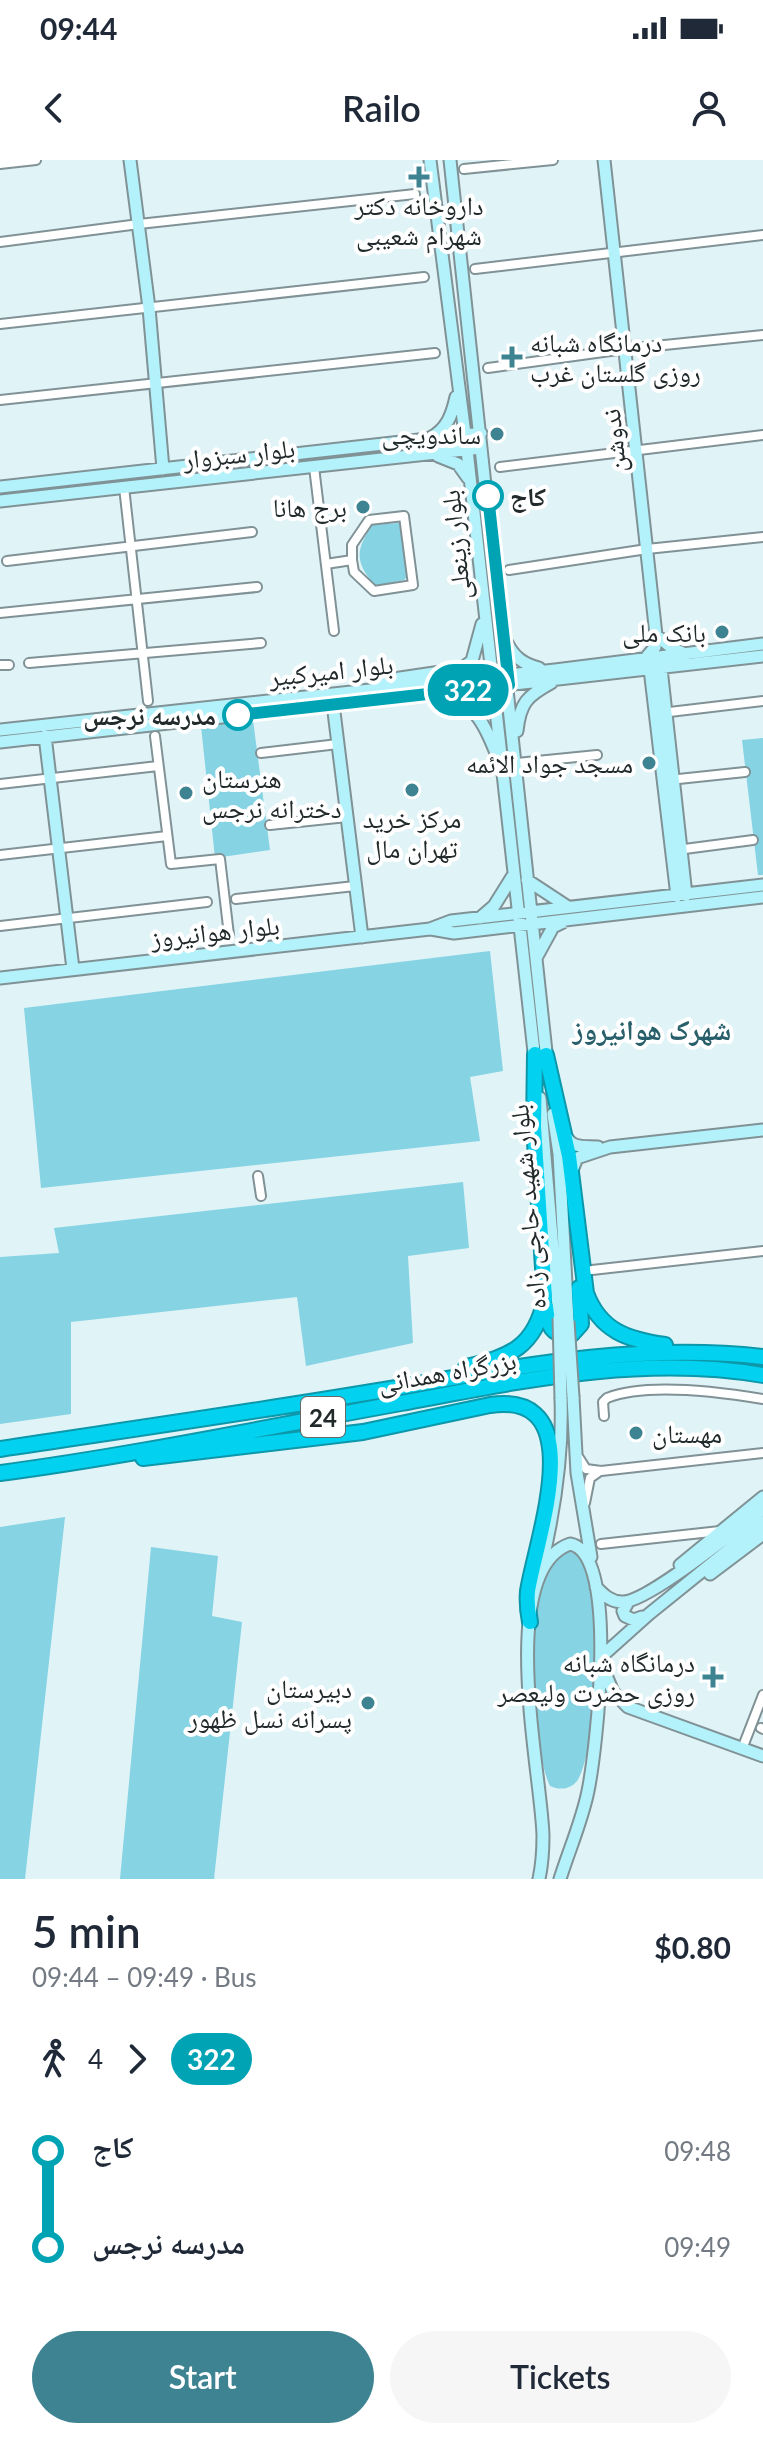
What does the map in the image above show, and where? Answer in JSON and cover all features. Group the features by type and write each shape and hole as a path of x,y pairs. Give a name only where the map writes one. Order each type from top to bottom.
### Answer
{"highway":[{"path":"540,1054 563,1128 574,1213 581,1324 578,1330 565,1335 553,1331 547,1319 545,1299 534,1127 540,1054"},
{"path":"574,1213 586,1293 592,1310 601,1320 615,1331 650,1343 721,1352"},
{"path":"220,1417 510,1355 535,1330 545,1299"},
{"name":"بزرگراه همدانی","path":"0,1449 220,1417 591,1356 721,1352 763,1357"},
{"name":"بزرگراه همدانی","path":"0,1473 75,1463 491,1386 590,1371 660,1368 763,1375"},
{"path":"75,1463 192,1455 339,1436 490,1405 519,1405 543,1423 550,1437 552,1452 550,1481 528,1593 530,1622"}],"main road":[{"path":"130,160 149,308 163,469"},
{"name":"بلوار زینعلی","path":"430,160 467,450 514,873 526,920"},
{"name":"بلوار زینعلی","path":"450,160 518,767 527,880 526,920"},
{"name":"ندوشن","path":"604,160 656,635"},
{"path":"427,439 445,427 452,414 458,385"},
{"name":"بلوار سبزوار","path":"0,487 481,433"},
{"name":"بلوار سبزوار","path":"0,501 483,448"},
{"path":"430,454 458,464 470,482"},
{"path":"362,937 333,698 395,678 461,669 472,661 475,654 485,611"},
{"path":"499,611 506,641 513,654 523,663 556,675"},
{"path":"656,635 685,654"},
{"path":"656,635 652,665 661,713 681,895"},
{"name":"بلوار امیرکبیر","path":"652,665 685,654 763,644"},
{"name":"بلوار امیرکبیر","path":"0,730 763,656"},
{"path":"518,767 517,727 522,706 531,694 556,675"},
{"name":"بلوار امیرکبیر","path":"0,742 333,698 406,697 493,681"},
{"path":"406,697 445,697 462,702 476,711 502,767"},
{"path":"45,736 73,969"},
{"path":"480,918 494,906 514,873"},
{"path":"527,880 568,908"},
{"name":"بلوار هوانیروز","path":"430,929 454,933 526,920 568,908 763,885"},
{"name":"بلوار هوانیروز","path":"2,977 430,929 451,921 480,918 567,920 763,897"},
{"name":"بلوار شهید حاجی زاده","path":"526,920 535,959 540,1054"},
{"name":"بلوار شهید حاجی زاده","path":"526,920 563,1319 567,1398 596,1587 601,1659"},
{"path":"535,959 553,927 567,920"},
{"path":"563,1128 570,1143 575,1146 610,1147 763,1130"},
{"path":"570,1174 577,1158 610,1147"},
{"name":"بلوار شهید حاجی زاده","path":"539,1879 543,1835 528,1704 530,1622 560,1471 567,1398"},
{"path":"665,1581 689,1556 763,1497"},
{"path":"649,1614 629,1619 623,1611 628,1602 682,1571 763,1509"},
{"path":"560,1879 583,1811 595,1741 601,1659 649,1614 763,1522"},
{"path":"675,1593 693,1587 763,1534"},
{"path":"538,1579 550,1556 570,1544 582,1549 593,1569"},
{"path":"596,1587 612,1601 628,1602"},
{"path":"601,1659 613,1692 628,1707 763,1756"}],"street":[{"path":"0,164 36,160"},
{"path":"464,169 553,160"},
{"path":"0,242 415,194"},
{"path":"475,269 763,235"},
{"path":"0,324 424,277"},
{"path":"488,368 625,349 763,335"},
{"path":"0,400 435,353"},
{"path":"500,467 763,435"},
{"path":"314,467 334,631"},
{"path":"124,487 148,701"},
{"path":"404,516 413,585 374,591 354,572 352,560 352,545 369,520 404,516"},
{"path":"7,561 252,532"},
{"path":"509,570 647,549 763,537"},
{"path":"326,564 352,560"},
{"path":"0,613 257,587"},
{"path":"29,663 261,643"},
{"path":"661,713 763,701"},
{"path":"155,736 171,864 220,859 229,935"},
{"path":"261,753 338,744"},
{"path":"518,767 597,755"},
{"path":"0,784 158,766"},
{"path":"668,780 745,772"},
{"path":"270,825 347,817"},
{"path":"0,855 167,836"},
{"path":"676,850 753,840"},
{"path":"236,899 355,886"},
{"path":"0,926 207,902"},
{"path":"258,1176 261,1196"},
{"path":"592,1270 763,1251"},
{"path":"604,1416 603,1402 607,1398 636,1392 706,1391 763,1399"},
{"path":"576,1446 586,1469 601,1471 763,1453"},
{"path":"585,1519 587,1485 590,1478 601,1471"},
{"path":"601,1544 721,1531"},
{"path":"742,1749 763,1695"}],"shaded area":[{"path":"399,523 407,577 375,586 361,563 362,542 372,525"},
{"path":"253,720 270,850 215,858 201,726"},
{"path":"763,738 763,875 758,875 742,740"},
{"path":"490,951 503,1071 470,1077 480,1141 41,1188 24,1008"},
{"path":"463,1182 469,1248 408,1256 413,1343 306,1366 297,1297 71,1322 71,1414 0,1424 0,1257 59,1253 54,1228"},
{"path":"65,1517 25,1879 0,1879 0,1527"},
{"path":"151,1547 218,1556 212,1616 242,1622 214,1879 120,1879"},
{"path":"568,1551 583,1561 591,1583 595,1675 584,1765 577,1781 561,1789 550,1786 538,1738 535,1632 546,1574 557,1557"}],"bus line":[{"name":"322","path":"238,715 509,685 488,496"}],"place":[{"name":"داروخانه دکتر شهرام شعیبی","path":"419,177"},
{"name":"درمانگاه شبانه روزی گلستان غرب","path":"512,357"},
{"name":"ساندویچی","path":"497,434"},
{"name":"کاج","path":"488,496"},
{"name":"برج هانا","path":"363,507"},
{"name":"بانک ملی","path":"722,632"},
{"name":"مدرسه نرجس","path":"238,715"},
{"name":"مسجد جواد الائمه","path":"649,763"},
{"name":"مرکز خرید تهران مال","path":"412,790"},
{"name":"هنرستان دخترانه نرجس","path":"186,793"},
{"name":"مهستان","path":"636,1433"},
{"name":"درمانگاه شبانه روزی حضرت ولیعصر","path":"713,1677"},
{"name":"دبیرستان پسرانه نسل ظهور","path":"368,1703"}],"district":[{"name":"شهرک هوانیروز","path":"652,1029"}]}
